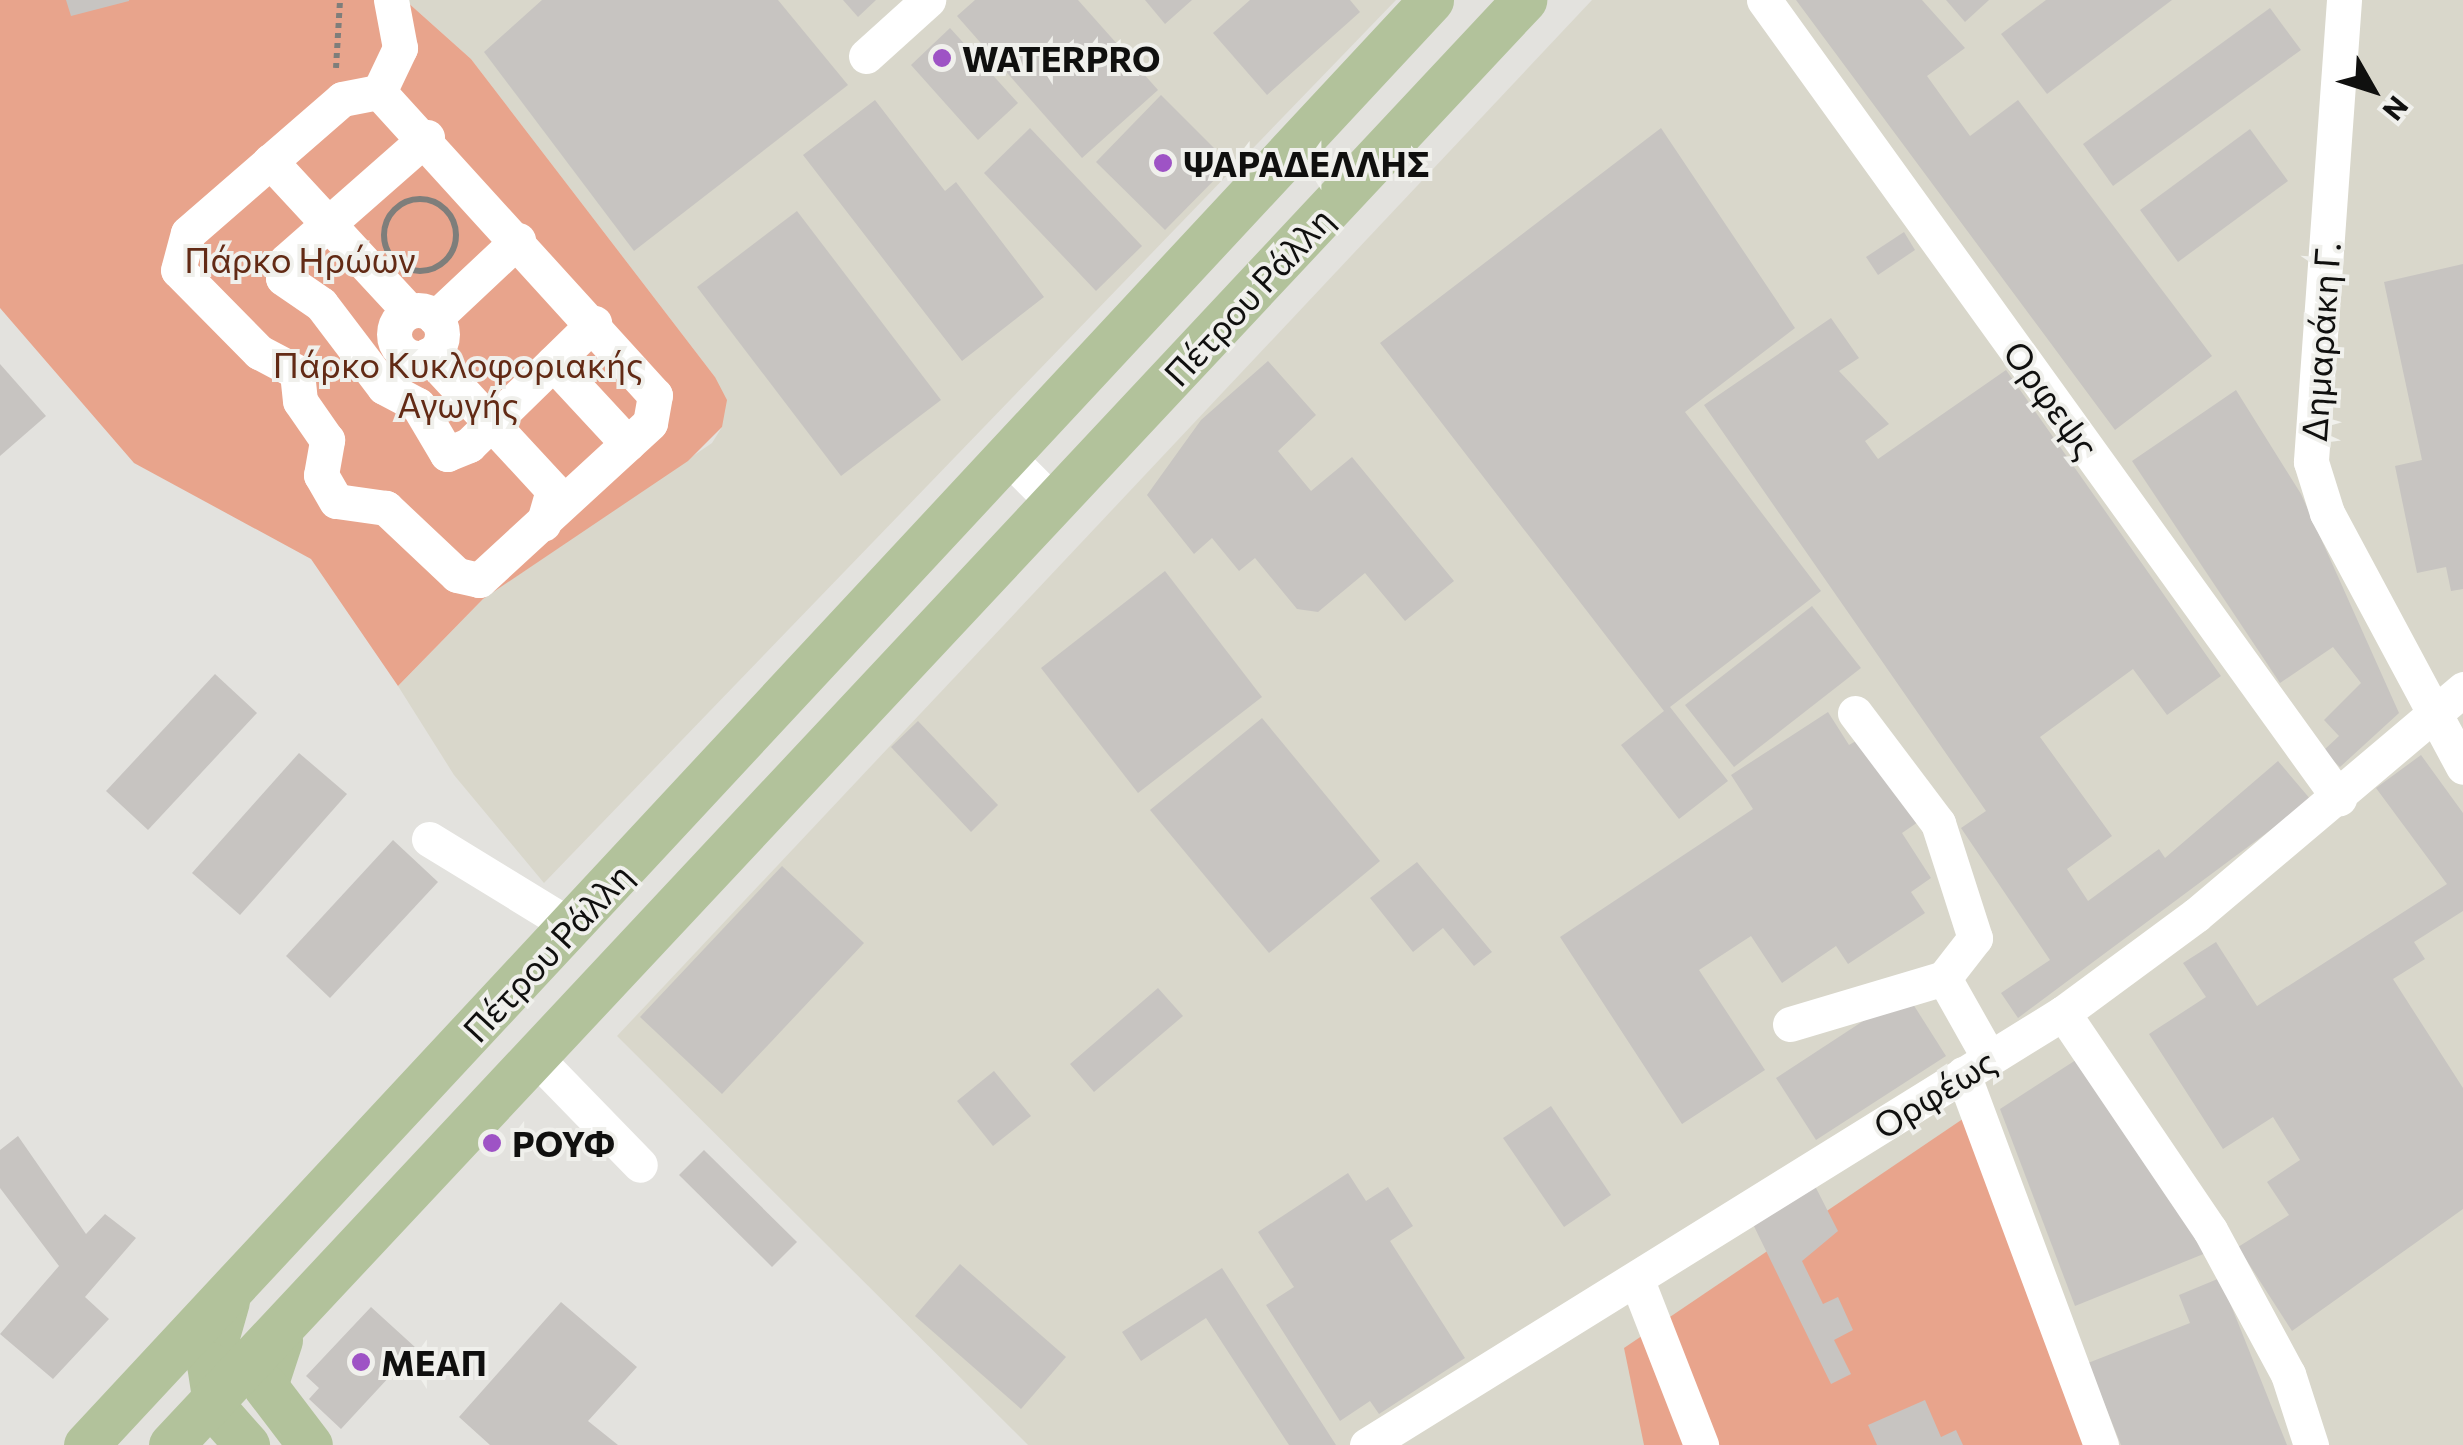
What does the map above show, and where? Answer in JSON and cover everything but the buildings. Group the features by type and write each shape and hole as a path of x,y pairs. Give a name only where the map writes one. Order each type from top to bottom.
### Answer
{"main road":[{"name":"Πέτρου Ράλλη","path":"171,1445 280,1338 1524,0"},
{"name":"Πέτρου Ράλλη","path":"86,1445 1006,456 1414,6"},
{"path":"232,1290 213,1332 215,1402 248,1445"},
{"path":"280,1338 265,1386 310,1445"}],"street":[{"path":"379,92 400,48 391,0"},
{"path":"866,56 928,0"},
{"name":"Ορφεψς","path":"1764,0 2339,798"},
{"name":"Δημαράκη Γ.","path":"2344,0 2311,462 2428,714 2463,767"},
{"path":"379,92 427,138 654,395 650,424 501,568 468,580 399,515 329,494 321,475 327,440 300,401 297,372 259,352 178,270 188,232 320,117 354,94 379,92"},
{"path":"427,138 286,261 283,278 321,304 374,376 418,405 447,454 496,418 594,323"},
{"path":"264,167 496,418 553,490 543,524"},
{"path":"374,376 518,240"},
{"path":"553,363 628,444"},
{"path":"496,418 564,478 596,473"},
{"path":"1006,456 1055,504"},
{"name":"Ορφέως","path":"1368,1445 1638,1283 2063,1013 2339,798 2428,714 2463,689"},
{"path":"1790,1024 1944,978 1975,938 1938,823 1854,713"},
{"path":"429,839 571,926"},
{"path":"1944,978 2101,1445"},
{"path":"2063,1013 2210,1230 2288,1374 2311,1445"},
{"path":"538,1060 640,1164"},
{"path":"1638,1283 1701,1445"}],"path":[{"path":"320,117 344,34 340,0"},
{"path":"421,193 462,235 421,278 377,230 421,193"}],"shaded area":[{"path":"405,0 1396,0 544,883 454,775 398,686 483,599 712,443 722,427 715,377 471,59"},
{"path":"1592,0 2463,0 2463,1445 1028,1445 617,1036"}],"green space":[{"name":"Πάρκο Ηρώων","path":"0,0 405,0 471,59 715,377 727,400 722,427 688,461 483,599 398,686 311,559 134,463 0,308"},
{"path":"1976,1110 2096,1445 1644,1445 1624,1348"}],"place":[{"name":"WATERPRO","path":"942,58"},
{"name":"ΨΑΡΑΔΕΛΛΗΣ","path":"1163,163"},
{"name":"ΡΟΥΦ","path":"492,1143"},
{"name":"ΜΕΑΠ","path":"361,1362"}],"park label":[{"name":"Πάρκο Κυκλοφοριακής Αγωγής","path":"458,384"}]}
